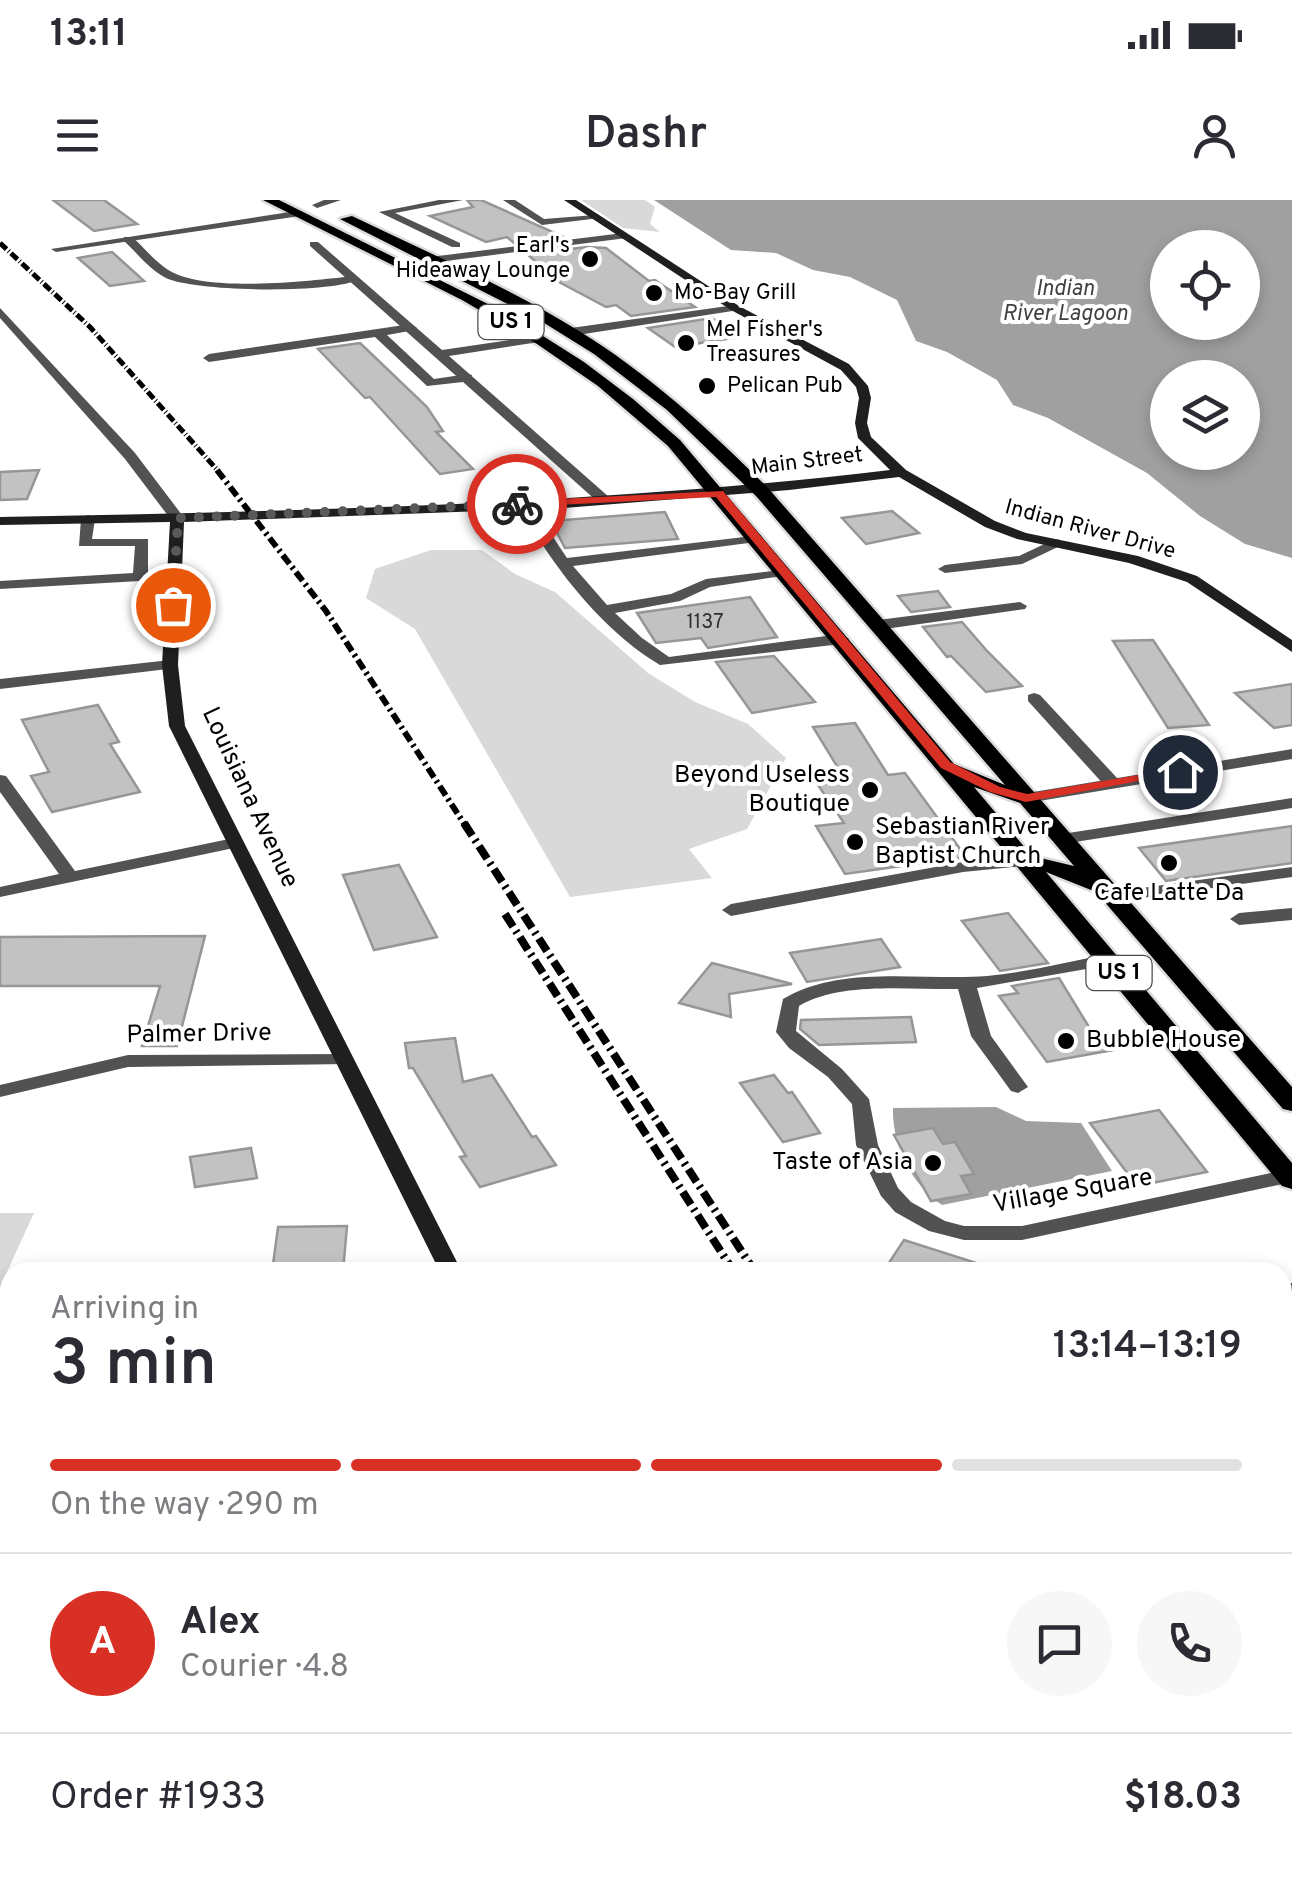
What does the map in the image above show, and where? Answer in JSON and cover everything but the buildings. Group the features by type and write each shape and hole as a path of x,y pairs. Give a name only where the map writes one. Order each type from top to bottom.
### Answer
{"main road":[{"path":"272,200 312,203"},
{"name":"US 1","path":"272,200 539,338 592,374 674,442 1290,1178"},
{"name":"US 1","path":"312,203 571,332 672,405 762,492 1292,1103"},
{"path":"296,214 354,223"},
{"path":"946,765 995,790 1026,798"},
{"path":"1026,862 1065,870 1111,895"}],"street":[{"path":"312,203 336,200"},
{"path":"456,245 384,212 458,200"},
{"path":"508,200 542,222 595,218"},
{"name":"Indian River Drive","path":"569,200 735,308 845,367 862,386 865,398 860,423 866,438 901,473 990,524 1055,543 1133,559 1192,580 1292,647"},
{"path":"56,250 296,214"},
{"path":"430,260 623,236"},
{"path":"128,239 168,274 187,279 266,284 354,278"},
{"path":"314,244 604,500"},
{"path":"571,332 735,308"},
{"path":"0,311 130,456 178,518"},
{"path":"209,358 411,328"},
{"path":"378,333 431,383 468,378"},
{"path":"441,354 539,338"},
{"name":"Main Street","path":"0,521 178,518 762,492 901,473"},
{"path":"524,504 564,563 642,646 666,662 841,639"},
{"name":"Louisiana Avenue","path":"178,518 170,664 177,726 446,1262"},
{"path":"88,519 84,543 143,542 140,576"},
{"path":"564,563 756,538"},
{"path":"945,569 1022,560 1055,543"},
{"path":"607,610 675,598 706,582 784,572"},
{"path":"0,584 175,575"},
{"path":"878,626 1020,606"},
{"path":"0,684 170,664"},
{"path":"1034,698 1112,784"},
{"path":"1026,798 1289,758"},
{"path":"0,780 69,876"},
{"path":"1062,839 1292,803"},
{"path":"0,892 234,843"},
{"path":"731,910 964,867 1026,862"},
{"path":"1111,895 1292,872"},
{"path":"1240,918 1292,914"},
{"name":"Village Square","path":"1108,960 990,982 810,992 795,998 787,1010 786,1032 835,1073 862,1103 866,1144 877,1173 903,1207 919,1218 964,1233 1022,1233 1290,1178"},
{"path":"966,982 981,1036 1018,1087"},
{"name":"Palmer Drive","path":"0,1091 128,1061 343,1060"}],"shaded area":[{"path":"581,200 645,200 655,207 650,224 660,232 623,228"},
{"path":"431,550 482,550 515,574 555,592 648,673 695,702 748,724 786,758 747,829 689,849 712,878 570,897 415,629 366,598 375,569"},
{"path":"0,1213 34,1213 11,1262 0,1262"}],"water":[{"name":"Indian River Lagoon","path":"654,200 1292,200 1292,558 1245,544 1200,516 1147,473 1048,418 1013,405 997,380 947,352 916,341 897,300 850,277 813,270 776,253 731,250"},
{"path":"996,1107 1026,1121 1081,1123 1112,1171 942,1205 921,1186 905,1162 896,1136 893,1108"}],"railway":[{"path":"0,243 90,327 219,472"},
{"path":"217,470 326,611 465,825"},
{"path":"464,823 749,1262"},
{"path":"505,914 728,1262"}],"way so far":[{"path":"173,605 178,518 517,504"}],"place":[{"name":"Earl's Hideaway Lounge","path":"590,259"},
{"name":"Mo-Bay Grill","path":"654,293"},
{"name":"Mel Fisher's Treasures","path":"686,343"},
{"name":"Pelican Pub","path":"707,386"},
{"name":"Beyond Useless Boutique","path":"870,790"},
{"name":"Sebastian River Baptist Church","path":"855,842"},
{"name":"Cafe Latte Da","path":"1169,863"},
{"name":"Bubble House","path":"1066,1041"},
{"name":"Taste of Asia","path":"933,1163"}],"route":[{"path":"517,504 719,494 946,765 995,790 1026,798 1180,772"}]}
